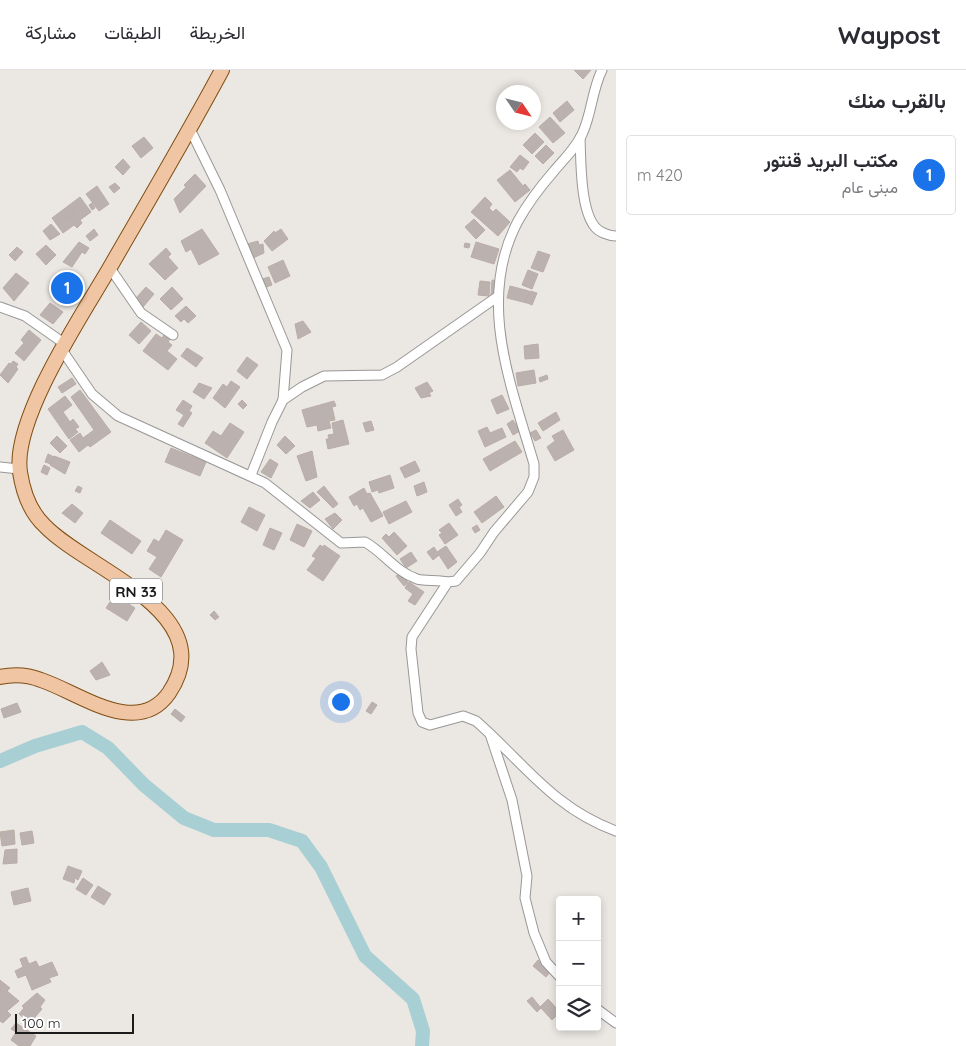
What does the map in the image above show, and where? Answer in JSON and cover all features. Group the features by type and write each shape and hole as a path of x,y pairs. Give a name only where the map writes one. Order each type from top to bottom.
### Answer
{"main road":[{"name":"RN 33","path":"0,677 16,675 41,680 101,707 129,713 151,708 168,695 179,675 181,663 176,634 169,620 160,609 46,528 27,500 19,469 20,448 26,426 64,347 222,70"}],"street":[{"path":"0,306 25,316 64,347 92,394 118,416 265,482 341,543 365,542 397,567 418,580 456,581 528,492 534,477 534,464 503,359 497,297 500,268 518,221 534,197 580,138 602,70"},
{"path":"190,129 220,190 287,350 283,400 251,475"},
{"path":"580,138 585,199 590,217 595,228 610,236 616,236"},
{"path":"110,268 141,313 173,335"},
{"path":"283,400 302,387 324,376 382,375 397,367 497,297"},
{"path":"0,467 19,469"},
{"path":"448,582 412,637 411,649 418,713 422,722 430,725 463,716 476,721 539,784 563,804 616,831"},
{"path":"489,732 512,800 527,876 525,898 534,933 546,962 556,973"},
{"path":"601,1012 616,1023"}],"building":[{"path":"574,70 591,70 583,79"},
{"path":"567,101 574,110 560,122 553,113"},
{"path":"550,117 565,133 553,143 541,129 541,125"},
{"path":"535,133 544,142 532,154 523,145"},
{"path":"144,137 153,148 141,158 132,146"},
{"path":"546,145 554,153 543,164 535,156"},
{"path":"520,155 529,162 523,170 520,168 517,172 510,167"},
{"path":"123,159 130,167 123,175 115,167"},
{"path":"510,170 523,186 525,184 530,190 515,202 497,180"},
{"path":"195,174 206,186 180,213 174,199"},
{"path":"115,183 120,188 114,193 109,187"},
{"path":"97,186 109,204 99,211 86,194"},
{"path":"80,197 91,212 80,220 82,223 77,228 74,225 63,233 52,218"},
{"path":"485,197 492,204 489,208 493,212 496,209 510,222 498,236 471,212"},
{"path":"92,203 95,208 92,210 89,205"},
{"path":"71,212 74,215 71,218 68,215"},
{"path":"474,219 485,230 476,239 465,227"},
{"path":"51,224 60,234 50,240 43,231"},
{"path":"94,229 98,235 90,241 86,236"},
{"path":"202,229 219,254 199,265 191,249 186,252 181,241"},
{"path":"281,229 288,239 272,251 264,241 274,231 275,233"},
{"path":"258,241 259,245 263,244 264,253 251,259 247,244"},
{"path":"79,242 89,248 85,254 82,252 72,267 63,262"},
{"path":"476,242 499,249 494,264 471,257"},
{"path":"465,243 470,244 469,248 464,247"},
{"path":"46,245 56,255 46,265 36,254"},
{"path":"17,247 23,252 15,261 9,255"},
{"path":"166,248 171,254 168,257 178,268 165,280 149,264"},
{"path":"538,251 550,255 543,272 531,268"},
{"path":"283,260 290,276 275,283 268,267"},
{"path":"528,270 538,274 532,289 522,285"},
{"path":"16,273 29,283 14,301 3,288"},
{"path":"66,276 76,284 70,290 73,293 65,302 56,295 63,286 59,284"},
{"path":"269,277 272,285 261,289 259,280"},
{"path":"492,280 498,281 497,295 491,295"},
{"path":"480,281 490,282 489,296 478,295"},
{"path":"510,286 529,291 527,303 507,298"},
{"path":"146,287 154,294 143,307 135,299"},
{"path":"172,287 183,299 171,310 160,299"},
{"path":"530,291 537,293 532,305 525,302"},
{"path":"50,303 63,312 53,324 40,315"},
{"path":"186,306 196,316 188,323 184,319 181,322 175,316"},
{"path":"303,321 311,332 298,339 295,324"},
{"path":"141,322 151,331 139,344 129,335"},
{"path":"29,330 41,340 24,361 15,353 24,343 21,340"},
{"path":"156,334 162,338 164,335 170,339 168,342 172,345 167,351 177,359 168,370 143,351"},
{"path":"538,344 539,358 525,359 524,346"},
{"path":"187,348 203,358 196,367 181,356"},
{"path":"247,357 258,365 247,379 237,371"},
{"path":"13,361 18,364 16,367 18,369 8,383 0,375 9,363 11,364"},
{"path":"534,370 536,383 518,386 516,373"},
{"path":"547,375 548,379 540,382 539,378"},
{"path":"72,378 76,384 62,393 58,387"},
{"path":"231,381 240,387 225,408 213,398 223,384 227,387"},
{"path":"427,382 433,391 429,393 431,396 421,398 415,388"},
{"path":"199,383 212,388 204,399 193,392"},
{"path":"80,390 111,432 90,447 88,445 79,452 70,440 80,433 83,438 94,430 71,397"},
{"path":"502,395 509,409 497,414 491,400"},
{"path":"65,396 72,405 63,412 70,422 73,419 79,427 75,429 78,432 69,439 48,409"},
{"path":"183,400 192,406 189,411 192,413 183,427 178,424 184,415 176,410"},
{"path":"242,400 247,405 243,409 238,404"},
{"path":"334,401 336,406 332,407 335,420 329,421 331,428 318,431 317,425 307,427 302,410"},
{"path":"556,412 560,420 543,431 538,423"},
{"path":"343,420 349,444 328,449 326,439 329,439 328,435 334,434 332,423"},
{"path":"513,420 520,431 513,435 507,424"},
{"path":"371,421 374,430 366,432 363,423"},
{"path":"230,423 244,432 227,458 205,443 213,431 221,436"},
{"path":"487,427 490,433 502,428 506,437 485,447 478,431"},
{"path":"536,430 541,438 535,441 530,433"},
{"path":"563,430 574,450 555,461 547,447 555,441 552,436"},
{"path":"57,436 67,446 60,453 50,443"},
{"path":"285,436 295,446 286,454 277,445"},
{"path":"515,441 522,452 490,471 483,459"},
{"path":"171,448 206,462 200,476 165,462"},
{"path":"312,451 317,477 306,481 297,456"},
{"path":"48,454 54,457 51,464 45,462"},
{"path":"54,456 70,462 65,474 50,465"},
{"path":"270,459 278,464 271,478 261,472"},
{"path":"415,461 420,471 405,478 400,468"},
{"path":"44,465 50,468 47,475 41,472"},
{"path":"390,475 394,488 379,493 378,490 372,492 369,482"},
{"path":"424,482 427,492 417,496 414,486"},
{"path":"78,486 82,488 80,493 75,491"},
{"path":"324,486 338,504 333,508 317,492"},
{"path":"364,488 367,494 370,493 383,516 371,522 363,508 360,510 357,504 354,506 349,497"},
{"path":"313,492 320,500 310,508 301,501"},
{"path":"496,496 504,507 482,523 474,512"},
{"path":"458,499 462,505 459,507 462,512 456,516 449,505"},
{"path":"406,501 412,512 389,524 383,512"},
{"path":"72,504 83,513 75,523 62,513"},
{"path":"249,507 265,515 257,531 241,522"},
{"path":"335,513 342,520 333,529 325,519"},
{"path":"110,520 141,541 132,554 101,533"},
{"path":"449,523 458,535 445,544 439,535 442,533 439,530"},
{"path":"297,524 312,531 304,547 290,540"},
{"path":"477,525 480,530 475,533 472,528"},
{"path":"270,528 282,533 274,550 263,545"},
{"path":"166,530 183,540 161,577 149,569 157,557 147,551 154,539 159,542"},
{"path":"394,532 407,546 397,555 382,538 386,534 389,537"},
{"path":"320,545 323,547 324,545 340,556 323,581 307,570 316,558 312,556"},
{"path":"446,546 457,562 448,569 439,555 433,560 427,552 434,547 437,552"},
{"path":"411,552 417,561 406,568 400,559"},
{"path":"401,572 408,583 404,586 396,576"},
{"path":"409,582 424,592 415,605 408,601 413,594 405,588"},
{"path":"112,599 122,605 124,601 135,608 127,621 106,608"},
{"path":"214,611 219,617 215,620 210,615"},
{"path":"102,662 110,675 96,680 90,671"},
{"path":"372,702 377,705 371,714 366,711"},
{"path":"17,703 21,712 4,718 1,709"},
{"path":"175,709 185,717 181,722 171,714"},
{"path":"14,830 15,844 2,846 0,832"},
{"path":"32,831 34,843 22,845 20,833"},
{"path":"17,849 17,863 3,864 5,850"},
{"path":"68,866 82,871 78,880 75,878 74,883 63,879"},
{"path":"83,878 93,885 86,895 76,889"},
{"path":"98,886 111,894 104,905 91,897"},
{"path":"28,888 31,901 14,905 11,892"},
{"path":"26,957 29,964 36,961 39,967 52,962 58,975 49,978 51,982 32,990 26,975 18,978 15,971 23,967 20,959"},
{"path":"538,960 551,971 546,977 533,966"},
{"path":"0,980 10,988 7,991 19,1001 7,1011 11,1015 3,1023 0,1021"},
{"path":"37,993 45,1000 40,1007 42,1009 30,1023 19,1014 24,1008 22,1006"},
{"path":"532,997 541,1008 537,1012 527,1001"},
{"path":"548,999 556,1008 556,1016 552,1020 540,1007"},
{"path":"16,1023 36,1036 30,1046 19,1046 11,1040 16,1032 11,1029"}],"waterway":[{"path":"0,761 35,746 82,732 108,748 144,785 184,818 214,830 269,830 302,841 321,867 365,956 413,999 423,1031 422,1046"}],"place":[{"name":"مكتب البريد قنتور","path":"67,288"}]}
